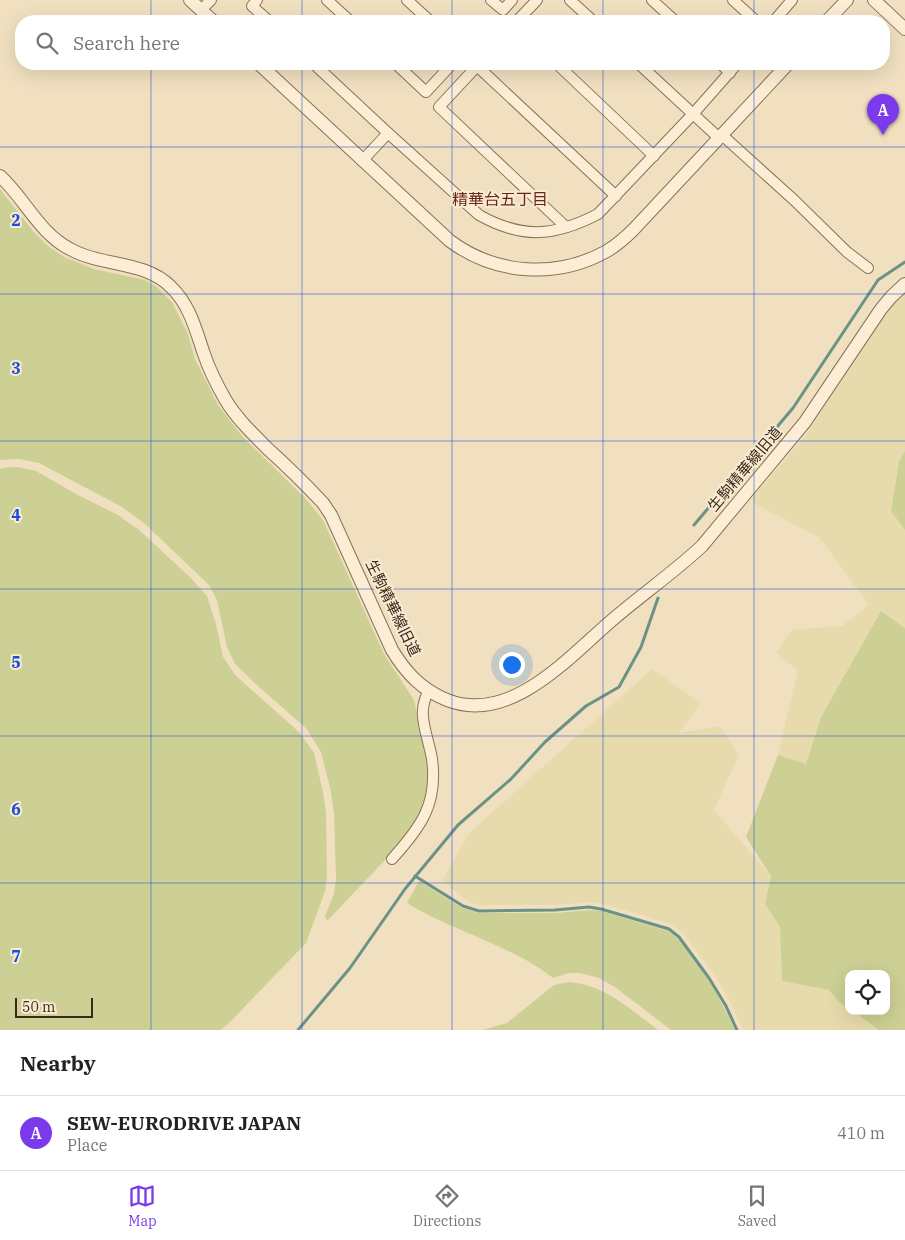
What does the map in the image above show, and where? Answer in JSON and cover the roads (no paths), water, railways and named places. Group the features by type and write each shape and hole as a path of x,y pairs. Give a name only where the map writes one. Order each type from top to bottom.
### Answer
{"street":[{"path":"190,0 206,15"},
{"path":"201,10 211,0"},
{"path":"257,0 252,6 262,15"},
{"path":"326,0 343,15"},
{"path":"407,0 423,15"},
{"path":"491,0 502,10 512,0"},
{"path":"523,15 537,0"},
{"path":"570,0 586,15"},
{"path":"652,0 668,15"},
{"path":"733,0 749,15"},
{"path":"779,15 792,0"},
{"path":"833,15 847,0"},
{"path":"874,0 905,29"},
{"path":"265,70 440,233 460,249 481,259 524,270 545,270 569,266 588,260 621,241 782,70"},
{"path":"320,70 479,215 513,230 529,233 550,232 580,223 598,214 693,114 730,72 728,70"},
{"path":"402,70 426,92 446,70"},
{"path":"473,70 439,107 566,227"},
{"path":"481,70 616,196"},
{"path":"563,70 654,156"},
{"path":"645,70 693,114 794,200 847,252 868,268"},
{"path":"362,161 388,133"},
{"name":"生駒精華線旧道","path":"0,176 40,225 68,249 97,260 148,272 162,279 180,297 197,331 204,356 225,400 248,430 323,503 331,515 392,650 402,667 428,691 454,702 470,706 484,706 496,703 522,693 544,678 617,616 683,564 702,546 799,429 880,309 905,284"},
{"path":"392,858 417,831 429,802 432,760 422,711 428,691"}],"waterway":[{"path":"694,525 793,408 878,280 905,262"},
{"path":"298,1030 350,968 405,889 458,825 511,779 545,742 586,706 619,687 641,647 658,598"},
{"path":"415,876 463,906 479,911 555,910 589,907 669,929 679,937 709,978 726,1006 737,1030"}],"place":[{"name":"SEW-EURODRIVE JAPAN","path":"883,135"}],"district":[{"name":"精華台五丁目","path":"500,199"}]}
